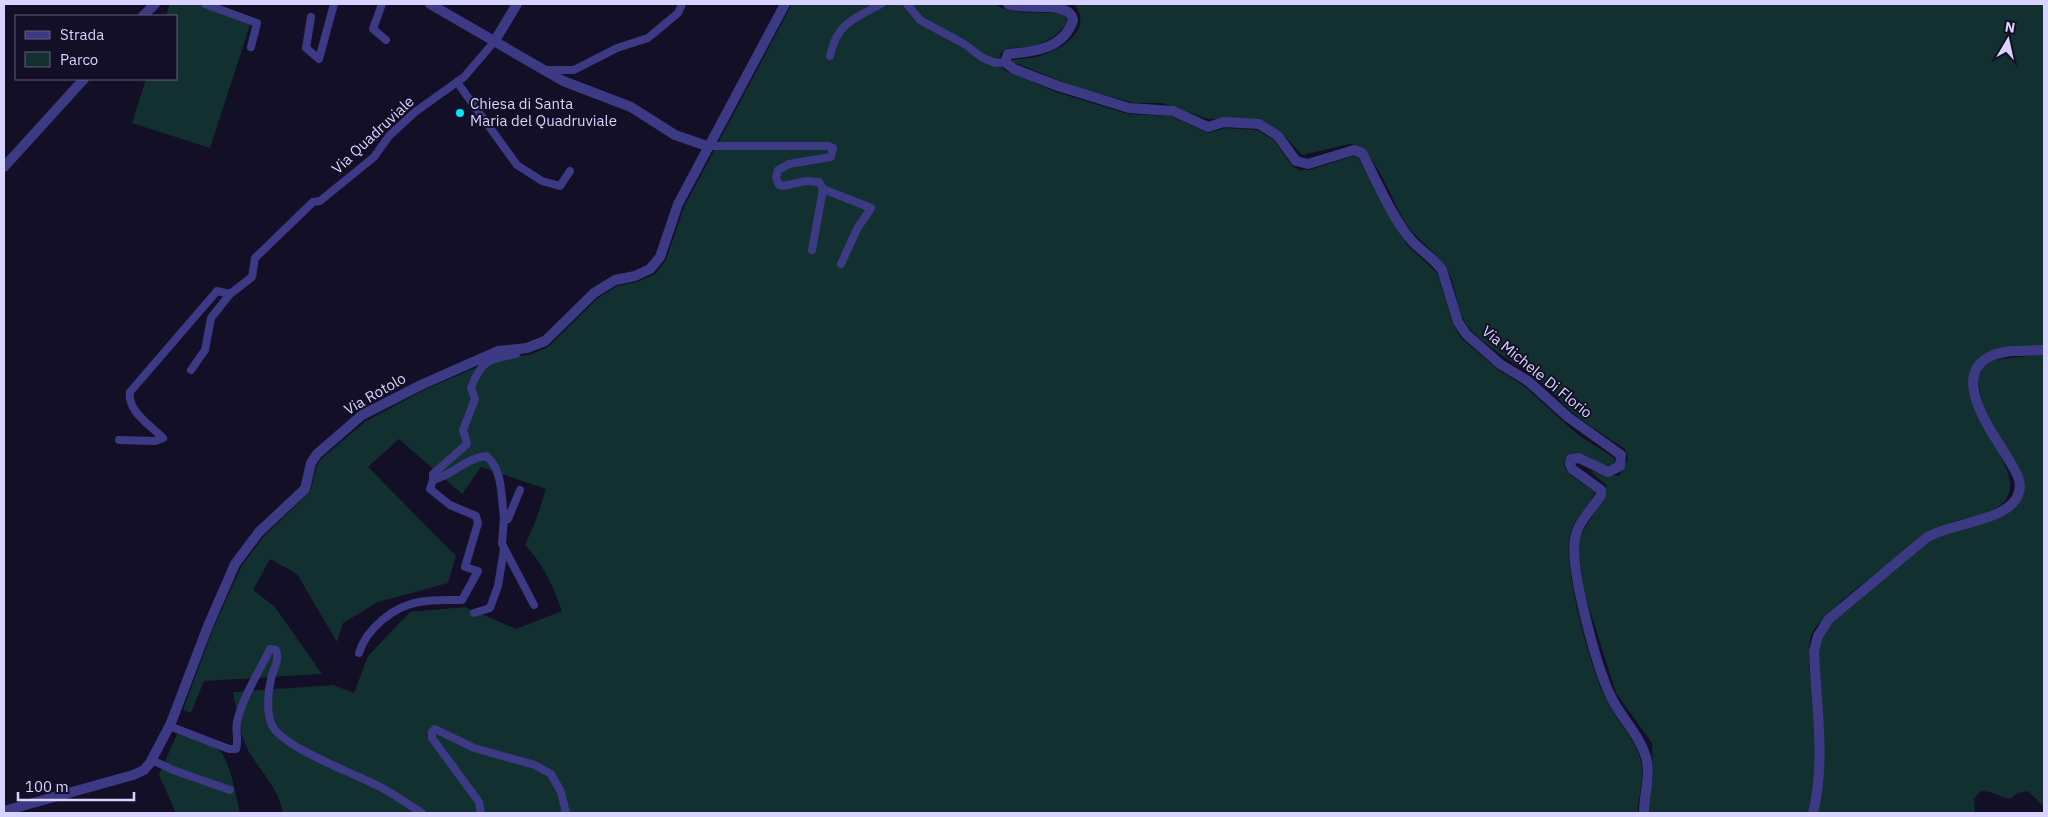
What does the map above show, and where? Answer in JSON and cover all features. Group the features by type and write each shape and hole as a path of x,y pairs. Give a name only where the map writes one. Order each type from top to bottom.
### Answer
{"street":[{"path":"144,15 155,4"},
{"path":"205,4 258,23 250,46"},
{"path":"311,17 306,48 319,60 334,4"},
{"path":"382,4 373,29 386,40"},
{"path":"430,4 563,81 631,107 675,135 708,146 828,146 833,148 831,157 789,164 778,170 776,174 780,185 790,186 806,181 819,182 822,189 812,250"},
{"path":"494,42 517,4"},
{"path":"542,69 574,70 617,48 648,38 678,13 682,4"},
{"path":"708,146 786,4"},
{"path":"830,56 836,34 842,28 881,4"},
{"path":"907,4 920,20 966,45 981,57 995,63 1005,62 1008,54 1037,51 1052,45 1061,39 1072,25 1073,15 1064,8 1048,5 1031,5 1020,8 1008,4"},
{"name":"Via Quadruviale","path":"191,370 205,350 212,318 230,294 252,277 255,258 313,202 320,201 374,157 390,136 415,112 457,82 494,42"},
{"name":"Via Michele Di Florio","path":"1005,62 1014,69 1058,86 1130,108 1173,111 1208,126 1224,122 1259,124 1278,136 1296,161 1302,164 1358,150 1362,153 1407,234 1442,270 1458,322 1466,334 1500,364 1528,381 1568,417 1621,455 1620,466 1608,472 1579,458 1571,459 1572,469 1599,486 1601,490 1601,495 1579,526 1575,536 1575,551 1584,607 1603,678 1611,698 1630,724 1646,758 1649,781 1644,798 1644,813"},
{"path":"4,167 83,80"},
{"path":"457,82 517,165 542,181 560,186 570,171"},
{"name":"Via Rotolo","path":"4,811 133,775 144,770 152,760 170,726 208,626 235,564 259,532 305,489 311,463 316,454 362,415 423,384 498,351 520,349 544,342 594,293 615,280 635,276 650,269 660,257 678,204 708,146"},
{"path":"822,189 871,208 865,220 857,229 841,264"},
{"name":"Via Quadruviale","path":"119,440 156,441 163,438 132,408 129,401 130,392 217,291 230,294"},
{"path":"359,654 362,644 372,629 401,608 418,602 462,600 478,571 465,567 478,523 476,516 439,498 430,489 433,474 467,444 463,430 475,399 471,388 478,369 498,357 516,354 520,349"},
{"path":"1813,813 1818,790 1819,760 1814,651 1818,636 1835,614 1926,538 1942,529 1993,515 2004,510 2016,499 2019,492 2018,477 1980,411 1974,393 1974,378 1980,366 1991,356 2044,350"},
{"path":"433,480 443,478 466,462 486,456 493,460 497,468 504,517 502,544 534,604"},
{"path":"504,517 508,519 520,490"},
{"path":"474,614 490,608 498,586 504,548"},
{"path":"170,726 229,749 236,749 239,741 237,724 245,699 270,649 276,650 278,656 271,678 269,710 272,724 280,735 303,749 383,788 422,813"},
{"path":"481,813 479,802 432,738 432,732 436,729 474,748 535,765 551,774 561,792 566,813"},
{"path":"152,760 173,770 230,790"}],"green space":[{"path":"170,4 196,4 251,22 210,148 132,123 146,80 178,80 178,15 166,15"},
{"path":"792,4 994,4 1012,11 1065,15 1067,23 1048,40 1036,45 1009,48 1002,52 999,59 1004,70 1056,92 1128,114 1171,116 1208,133 1225,128 1257,130 1274,140 1292,166 1300,170 1309,170 1354,156 1358,157 1407,245 1437,273 1453,324 1461,338 1497,369 1524,386 1577,434 1614,458 1615,463 1607,466 1583,454 1573,453 1567,455 1564,464 1567,472 1595,492 1570,534 1570,569 1586,643 1600,687 1611,709 1635,744 1641,761 1642,774 1638,813 283,813 274,788 249,752 243,738 233,692 333,685 354,693 368,656 410,612 465,607 516,629 562,611 547,576 525,545 536,520 546,489 481,467 462,494 399,439 368,467 456,556 448,583 378,602 343,623 337,642 297,574 270,559 253,590 275,607 322,674 204,681 191,713 183,710 213,629 241,567 264,536 310,492 317,465 322,458 366,421 426,389 500,357 529,355 548,347 598,298 617,286 637,282 655,274 666,260 684,207"},
{"path":"1074,4 2044,4 2044,347 2004,350 1972,378 1994,442 2009,476 2010,488 2002,504 1994,509 1948,524 1895,559 1832,610 1811,636 1809,658 1813,696 1815,755 1813,785 1808,813 1647,813 1648,796 1653,780 1652,743 1616,693 1585,595 1578,549 1579,538 1599,505 1607,486 1590,471 1619,476 1628,459 1625,449 1578,417 1542,383 1486,344 1470,329 1462,317 1452,280 1445,266 1407,225 1375,165 1359,147 1350,144 1302,155 1280,131 1245,118 1208,119 1162,103 1134,103 1078,88 1013,62 1012,60 1033,58 1055,50 1072,38 1078,31 1080,22 1079,13"},
{"path":"2044,354 2044,807 2028,791 2018,793 2010,799 1981,791 1974,799 1975,813 1817,813 1822,703 1819,644 1832,622 1928,541 2011,510 2019,502 2023,493 2023,485 1981,401 1978,379 1983,368 1993,360"},
{"path":"177,734 218,749 225,757 240,813 176,813 159,775"}],"place":[{"name":"Chiesa di Santa Maria del Quadruviale","path":"460,113"}]}
